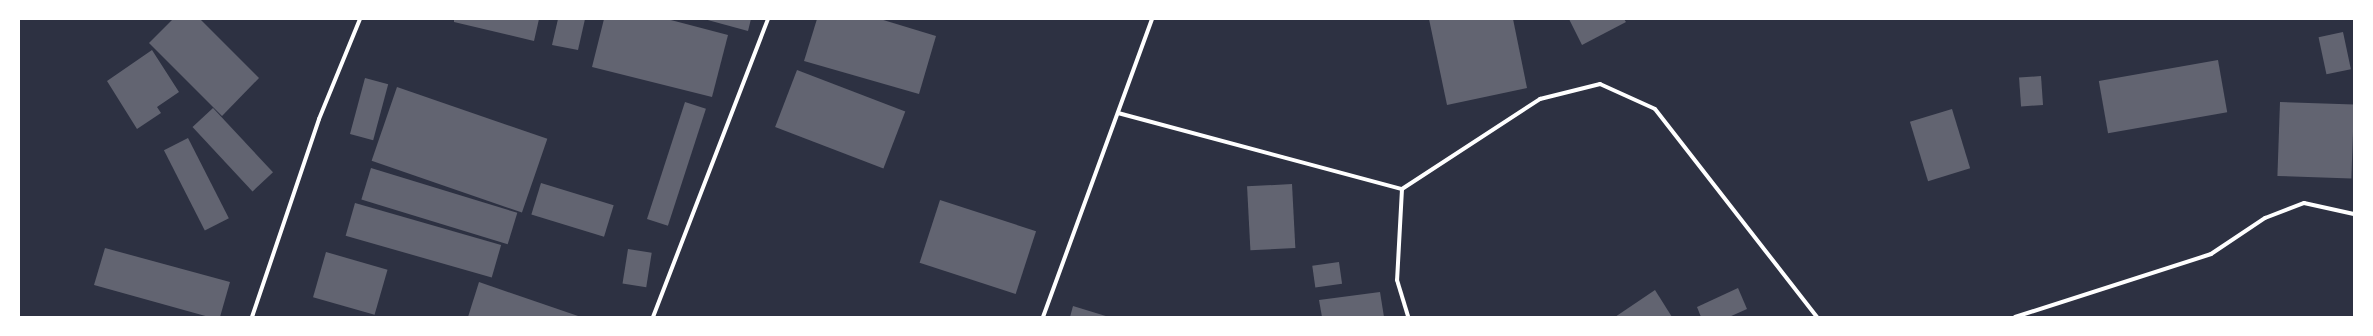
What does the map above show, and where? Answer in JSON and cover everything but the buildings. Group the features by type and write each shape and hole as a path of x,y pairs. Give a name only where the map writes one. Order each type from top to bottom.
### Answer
{"street":[{"path":"252,317 319,119 360,19"},
{"path":"653,317 768,19"},
{"path":"1043,317 1152,19"},
{"path":"1118,113 1402,189 1540,99 1600,84 1655,109 1817,317"},
{"path":"1402,189 1397,280 1408,317"},
{"path":"2015,317 2211,254 2265,218 2304,203 2354,214"}]}
